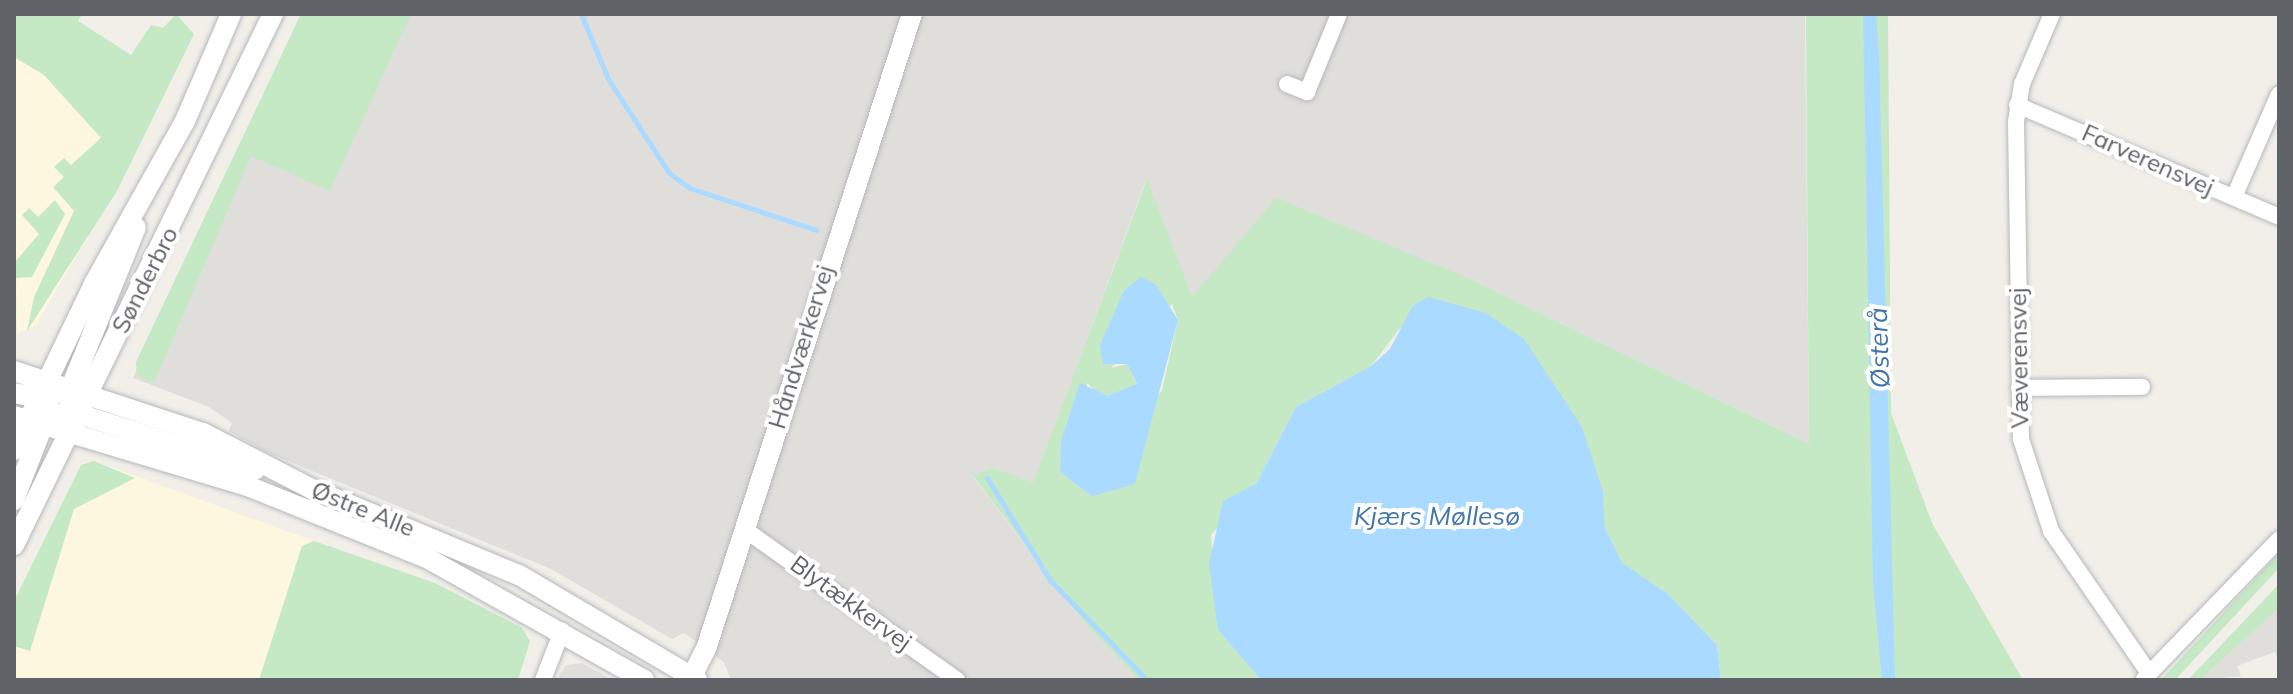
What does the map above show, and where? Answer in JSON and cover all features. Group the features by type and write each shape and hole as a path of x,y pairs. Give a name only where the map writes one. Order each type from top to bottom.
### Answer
{"street":[{"name":"Sønderbro","path":"14,545 53,410 141,208 231,14"},
{"name":"Sønderbro","path":"53,410 273,14"},
{"name":"Håndværkervej","path":"693,679 912,14"},
{"path":"1287,84 1307,92 1339,14"},
{"name":"Væverensvej","path":"2052,14 2017,105 2021,439 2051,531 2146,677"},
{"path":"2234,197 2279,94"},
{"name":"Farverensvej","path":"2017,105 2279,217"},
{"name":"Østre Alle","path":"14,372 53,410 92,439 299,506 427,558 562,631 644,680"},
{"path":"2019,388 2142,387"},
{"path":"14,393 53,410 14,500"},
{"name":"Østre Alle","path":"53,410 312,489 519,575 693,679"},
{"name":"Blytækkervej","path":"744,529 957,680"},
{"path":"2146,677 2279,539"},
{"path":"543,680 562,631"}],"shaded area":[{"path":"301,14 1805,14 1809,444 1470,279 1192,298 1146,180 1033,484 992,467 973,477 1086,625 1139,680 731,680 724,662 684,633 672,639 551,569 266,452 229,431 232,423 209,407 133,378"},
{"path":"14,57 51,67 131,162 36,325 17,334"},
{"path":"94,461 314,541 302,546 259,680 14,680 14,601 81,465"},
{"path":"2279,608 2279,662 2275,652 2237,666 2241,676 2200,680"},
{"path":"582,663 612,680 556,680 566,665"}],"green space":[{"path":"82,14 78,21 131,55 151,25 163,28 176,14 194,34 117,191 27,331 34,297 74,211 53,187 64,177 54,167 64,158 71,165 101,138 44,75 14,57 14,16"},
{"path":"301,14 411,14 330,191 251,156 154,383 137,375 136,362"},
{"path":"1806,14 1888,14 1891,413 1932,523 2023,680 1721,680 1717,645 1668,594 1622,564 1605,528 1603,492 1401,327 1371,366 1296,407 1256,484 1211,535 1218,630 1261,680 1139,680 1086,625 973,476 992,467 1033,483 1147,179 1192,297 1276,198 1470,279 1809,444","holes":["1172,304 1178,320 1162,390 1092,496 1060,471 1061,441 1088,383 1095,394 1107,396 1137,385 1127,364 1111,368"]},
{"path":"55,200 65,214 32,277 14,278 14,263 39,234 22,215 29,208 38,217"},
{"path":"94,461 135,478 74,509 30,651 14,646 14,601 81,465"},
{"path":"314,541 435,583 522,628 530,641 518,680 259,680 302,546"},
{"path":"2279,553 2279,568 2175,680 2161,680"},
{"path":"2279,584 2279,608 2200,680 2188,680"}],"water":[{"name":"Østerå","path":"1863,14 1876,14 1879,53 1895,680 1882,680 1873,583"},
{"path":"1141,277 1156,285 1178,320 1135,484 1092,496 1060,472 1061,441 1080,383 1107,396 1137,384 1127,364 1103,364 1100,345 1124,291"},
{"name":"Kjærs Møllesø","path":"1428,297 1486,313 1524,339 1582,427 1603,492 1605,528 1622,563 1668,594 1717,645 1721,680 1261,680 1218,630 1209,564 1223,501 1256,484 1296,407 1371,366 1390,349 1412,307"}],"waterway":[{"path":"581,14 608,79 669,173 690,188 816,230"},
{"path":"987,478 1050,580 1147,680"}]}
